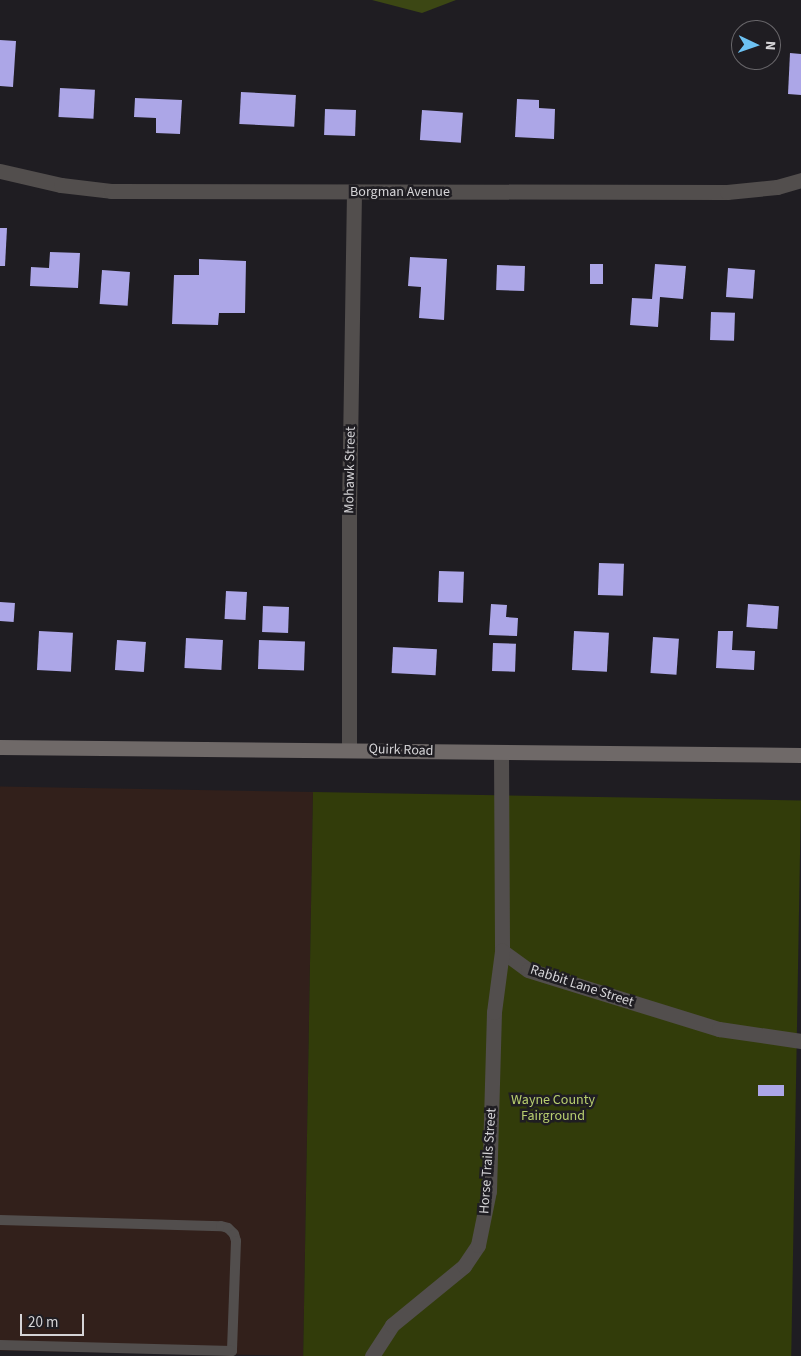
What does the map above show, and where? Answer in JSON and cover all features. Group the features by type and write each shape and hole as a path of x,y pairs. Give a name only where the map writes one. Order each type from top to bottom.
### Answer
{"street":[{"name":"Borgman Avenue","path":"0,171 61,185 112,191 727,192 760,189 801,180"},
{"name":"Mohawk Street","path":"349,749 349,510 354,192"},
{"name":"Quirk Road","path":"0,747 801,755"},
{"path":"501,753 502,951"},
{"name":"Rabbit Lane Street","path":"502,951 528,970 719,1030 801,1040"},
{"name":"Horse Trails Street","path":"372,1356 392,1325 464,1266 478,1245 489,1191 494,1012 502,951"}],"lane":[{"path":"0,1220 228,1228 234,1234 236,1241 232,1354 0,1345"}],"shaded area":[{"path":"0,787 313,792 303,1356 0,1351"}],"green space":[{"path":"372,0 456,0 422,13"},
{"name":"Wayne County Fairground","path":"313,792 801,801 791,1356 303,1356"}],"building":[{"path":"0,40 16,41 13,87 0,86"},
{"path":"790,53 801,54 801,95 788,94"},
{"path":"60,88 95,90 93,119 58,117"},
{"path":"241,92 296,95 294,127 239,124"},
{"path":"135,98 182,100 180,134 156,133 156,118 134,117"},
{"path":"517,99 539,100 539,108 555,109 554,139 515,137"},
{"path":"325,109 356,110 355,136 324,135"},
{"path":"422,110 463,113 461,143 420,140"},
{"path":"0,228 7,228 5,266 0,266"},
{"path":"50,252 80,253 78,288 30,286 31,267 49,268"},
{"path":"410,257 447,259 444,320 419,318 421,287 408,286"},
{"path":"199,259 246,261 245,313 219,313 218,325 172,324 174,275 199,275"},
{"path":"590,264 603,264 603,284 590,284"},
{"path":"655,264 686,266 683,299 660,297 658,327 630,325 632,298 652,299"},
{"path":"497,265 525,266 524,291 496,290"},
{"path":"728,268 755,270 753,299 726,297"},
{"path":"102,270 130,272 128,306 100,304"},
{"path":"711,312 735,313 734,341 710,340"},
{"path":"599,563 624,564 623,596 598,595"},
{"path":"439,571 464,572 463,603 438,602"},
{"path":"226,591 247,592 246,620 225,619"},
{"path":"0,602 15,603 14,622 0,621"},
{"path":"491,604 507,605 506,617 518,618 517,636 489,635"},
{"path":"748,604 779,606 777,629 746,627"},
{"path":"263,606 289,607 288,633 262,632"},
{"path":"39,631 73,633 71,672 37,670"},
{"path":"574,631 609,633 607,672 572,670"},
{"path":"718,631 733,631 732,650 755,651 754,670 716,668"},
{"path":"653,637 679,639 676,675 650,673"},
{"path":"186,638 223,640 221,670 184,668"},
{"path":"117,640 146,642 144,672 115,670"},
{"path":"259,640 305,642 304,671 258,669"},
{"path":"493,643 516,644 515,672 492,671"},
{"path":"393,647 437,649 436,675 392,673"},
{"path":"758,1085 784,1085 784,1096 758,1096"}]}
